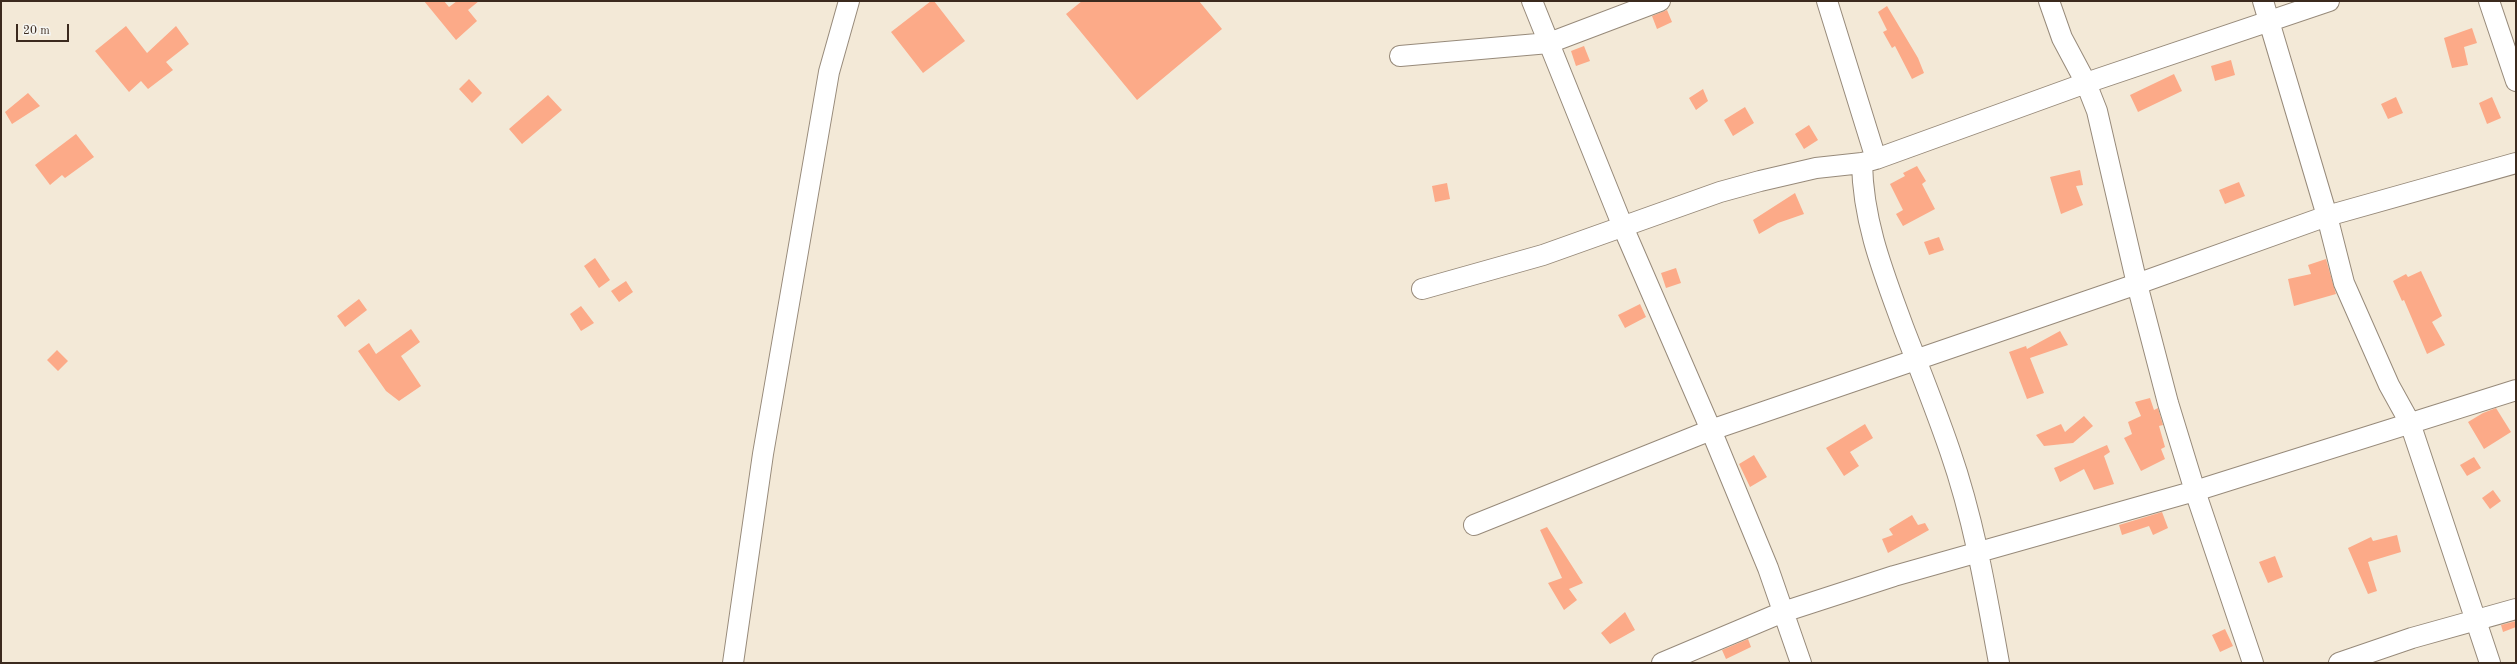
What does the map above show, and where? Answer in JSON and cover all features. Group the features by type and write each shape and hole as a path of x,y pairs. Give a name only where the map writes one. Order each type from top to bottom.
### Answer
{"street":[{"path":"732,663 763,454 829,72 849,1"},
{"path":"1532,1 1623,227 1711,430 1768,568 1801,663"},
{"path":"1400,56 1548,43 1660,1"},
{"path":"1827,1 1869,161 1862,191 1867,221 1888,289 1950,451 1979,552 1999,663"},
{"path":"2049,1 2071,58 2086,83 2097,110 2137,284 2168,403 2194,491 2253,663"},
{"path":"2263,1 2328,216 2344,283 2389,385 2410,423 2490,663"},
{"path":"1422,289 1543,255 1713,195 1760,181 1816,168 1869,161 2086,83 2329,1"},
{"path":"2489,1 2516,81"},
{"path":"1474,525 1711,430 2137,284 2328,216 2516,163"},
{"path":"1662,663 1783,612 1894,576 2194,491 2516,390"},
{"path":"2340,663 2476,619 2516,609"}],"building":[{"path":"424,1 444,1 449,7 457,1 479,1 468,10 477,21 456,40"},
{"path":"931,1 934,1 965,41 923,73 891,32"},
{"path":"1082,1 1199,1 1222,29 1137,100 1066,14"},
{"path":"1887,6 1918,58 1924,73 1912,79 1895,46 1892,48 1883,32 1887,30 1878,12"},
{"path":"1667,10 1672,22 1657,29 1652,16"},
{"path":"126,26 147,53 176,26 189,44 166,62 173,70 148,89 141,81 129,92 95,51"},
{"path":"2472,28 2477,43 2464,47 2468,65 2452,68 2444,38"},
{"path":"1584,46 1590,61 1576,66 1571,51"},
{"path":"2231,60 2235,75 2215,81 2211,66"},
{"path":"2174,74 2182,91 2138,112 2130,95"},
{"path":"469,79 482,93 472,103 459,89"},
{"path":"1703,89 1708,101 1696,110 1689,98"},
{"path":"28,93 40,106 12,124 5,112"},
{"path":"548,95 562,110 522,144 509,129"},
{"path":"2396,97 2403,113 2388,119 2381,104"},
{"path":"2492,97 2501,118 2487,124 2479,103"},
{"path":"1745,107 1754,123 1733,136 1724,120"},
{"path":"1809,125 1818,140 1804,149 1795,134"},
{"path":"76,134 94,157 65,178 62,175 50,185 35,165"},
{"path":"1917,166 1926,181 1922,184 1935,209 1903,226 1896,214 1903,210 1890,184 1905,176 1903,173"},
{"path":"2080,170 2083,185 2076,186 2083,205 2061,214 2050,177"},
{"path":"2239,182 2245,196 2225,204 2219,190"},
{"path":"1447,183 1450,199 1435,202 1432,186"},
{"path":"1795,193 1804,214 1778,223 1759,234 1753,220"},
{"path":"1939,237 1944,250 1929,255 1924,242"},
{"path":"595,258 610,280 599,288 584,266"},
{"path":"2326,259 2336,294 2294,306 2288,279 2311,274 2308,265"},
{"path":"1676,268 1681,283 1666,288 1661,273"},
{"path":"2421,271 2442,316 2432,322 2445,345 2427,354 2404,300 2402,301 2393,281 2406,274 2408,277"},
{"path":"626,281 633,292 619,302 611,291"},
{"path":"359,299 367,310 345,327 337,316"},
{"path":"1640,304 1646,317 1625,328 1618,315"},
{"path":"581,306 594,323 581,331 570,314"},
{"path":"411,329 420,342 401,356 421,386 399,401 386,391 358,351 369,343 376,354"},
{"path":"2060,331 2068,345 2030,358 2044,393 2027,399 2009,352 2026,346 2027,349"},
{"path":"57,350 68,361 58,371 47,360"},
{"path":"2150,398 2154,410 2158,408 2163,425 2159,426 2165,447 2161,449 2165,459 2141,471 2124,438 2132,434 2128,422 2141,416 2135,402"},
{"path":"2496,408 2511,432 2484,449 2468,422 2483,413"},
{"path":"2084,416 2093,426 2073,443 2044,446 2036,435 2061,424 2065,432"},
{"path":"1865,424 1873,438 1850,452 1859,466 1844,476 1826,448"},
{"path":"2107,445 2110,452 2104,456 2114,484 2094,490 2084,469 2060,482 2054,468"},
{"path":"1754,455 1767,477 1750,487 1739,464"},
{"path":"2474,457 2481,468 2467,476 2460,465"},
{"path":"2493,490 2501,501 2490,509 2482,498"},
{"path":"2162,512 2168,528 2153,535 2149,526 2122,535 2119,525"},
{"path":"1912,515 1918,525 1925,523 1929,530 1888,553 1882,539 1893,535 1889,529"},
{"path":"1547,527 1583,583 1569,589 1577,600 1564,610 1548,583 1562,578 1540,530"},
{"path":"2397,535 2401,552 2368,562 2377,591 2368,594 2348,548 2371,537 2373,541"},
{"path":"2275,556 2283,577 2268,583 2259,562"},
{"path":"1625,612 1635,630 1610,644 1601,633"},
{"path":"2516,621 2516,627 2503,632 2501,625"},
{"path":"2225,629 2233,646 2220,652 2212,635"},
{"path":"1748,639 1751,647 1726,659 1722,650"}]}
